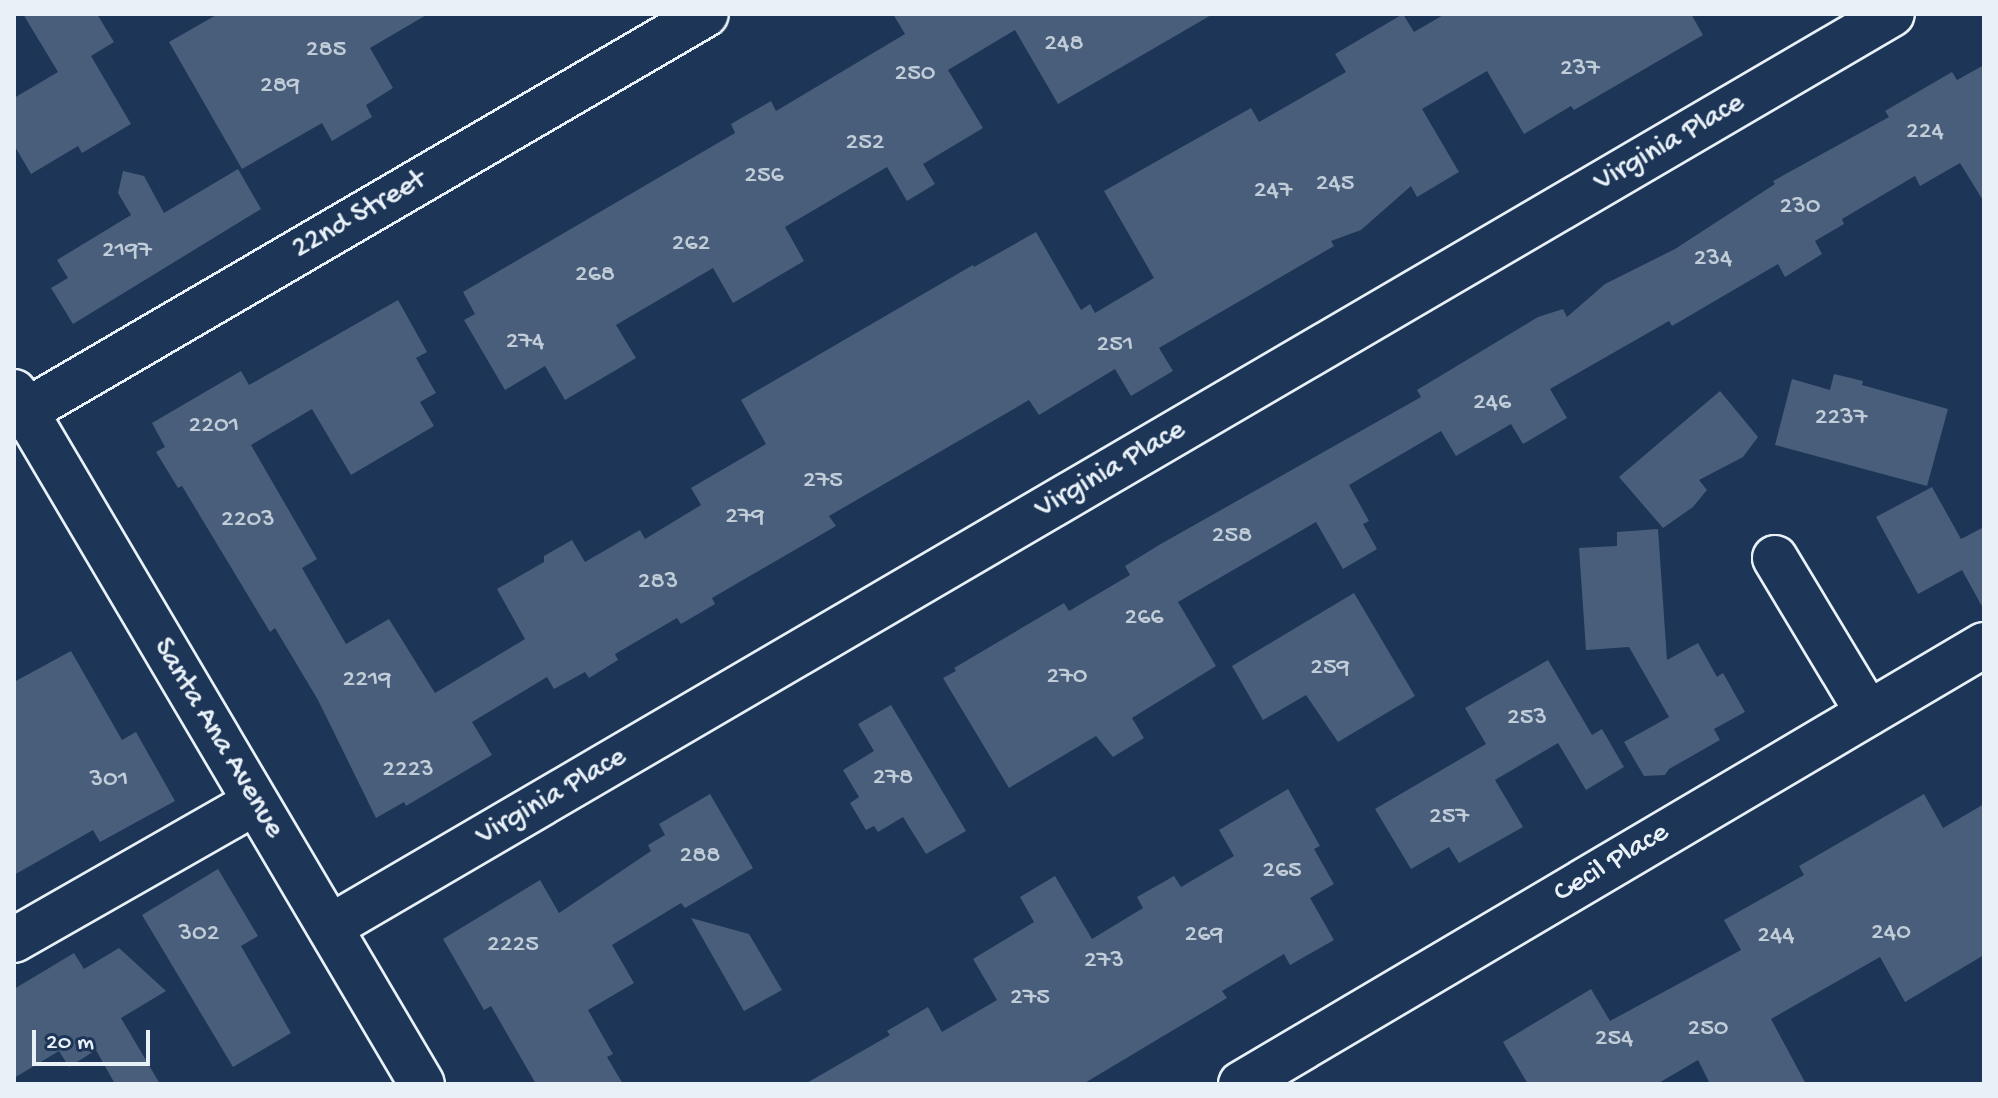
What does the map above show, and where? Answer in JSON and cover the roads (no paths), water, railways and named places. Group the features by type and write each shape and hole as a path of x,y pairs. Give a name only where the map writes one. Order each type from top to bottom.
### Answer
{"street":[{"name":"22nd Street","path":"18,407 706,14"},
{"name":"Virginia Place","path":"330,927 1892,14"},
{"name":"Santa Ana Avenue","path":"18,407 422,1084"},
{"path":"1775,558 1868,713"},
{"name":"Cecil Place","path":"1241,1084 1984,645"},
{"path":"14,940 254,803"}]}
